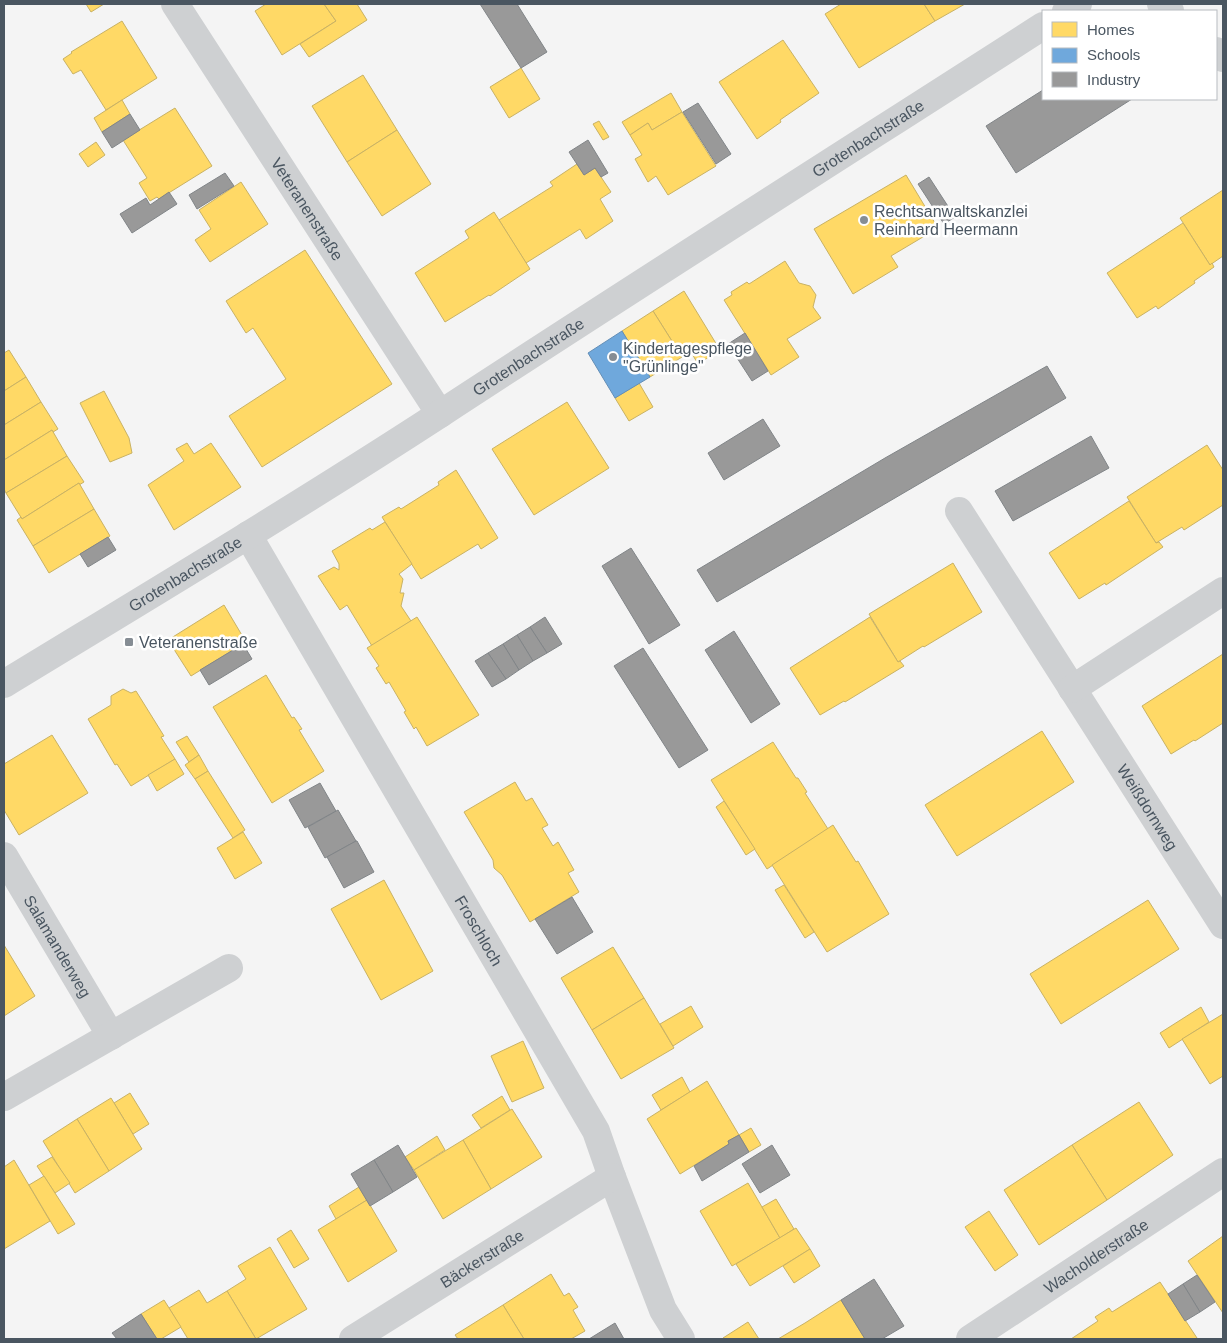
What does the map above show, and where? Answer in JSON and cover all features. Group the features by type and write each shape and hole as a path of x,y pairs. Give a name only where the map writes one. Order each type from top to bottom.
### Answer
{"street":[{"name":"Veteranenstraße","path":"175,4 440,414"},
{"name":"Grotenbachstraße","path":"5,679 248,535 440,414 560,334 1042,27"},
{"name":"Weißdornweg","path":"959,512 1223,925"},
{"name":"Froschloch","path":"248,535 596,1131 663,1310 681,1339"},
{"path":"1072,689 1223,591"},
{"name":"Salamanderweg","path":"4,856 111,1036"},
{"path":"4,1097 229,968"},
{"name":"Wacholderstraße","path":"970,1339 1223,1172"},
{"name":"Bäckerstraße","path":"354,1339 612,1178"}],"building: Homes":[{"path":"86,4 104,4 91,12"},
{"path":"266,4 324,4 336,21 282,55 255,11"},
{"path":"324,4 357,4 367,20 309,57 300,44 336,21"},
{"path":"841,4 924,4 935,21 859,68 825,14"},
{"path":"924,4 965,4 935,21"},
{"path":"122,21 157,78 106,110 81,70 73,74 63,59 71,52"},
{"path":"783,40 819,93 780,120 781,122 757,139 719,82"},
{"path":"521,68 540,99 509,118 490,87"},
{"path":"363,75 397,130 347,162 312,106"},
{"path":"671,93 682,112 652,130 648,123 630,135 622,122"},
{"path":"122,100 130,114 102,132 94,118"},
{"path":"175,108 212,166 159,199 157,197 150,201 139,183 147,178 123,140"},
{"path":"682,112 716,166 668,195 656,176 648,182 635,159 642,155 630,135 648,123 652,130"},
{"path":"599,121 609,137 603,140 593,124"},
{"path":"397,130 431,184 382,216 347,162"},
{"path":"96,142 105,155 88,167 79,154"},
{"path":"577,164 584,175 595,168 611,192 600,199 613,221 586,239 580,229 526,263 499,220 553,186 550,182"},
{"path":"906,175 938,228 891,256 898,267 853,294 814,229"},
{"path":"241,182 268,224 210,262 195,240 211,229 199,210"},
{"path":"1223,190 1223,256 1210,265 1180,218"},
{"path":"494,212 530,269 490,296 445,322 415,273 469,238 465,231"},
{"path":"1183,223 1210,265 1212,263 1214,267 1158,309 1156,306 1137,318 1107,273"},
{"path":"305,250 392,384 262,467 229,416 286,379 253,328 246,333 226,301"},
{"path":"785,261 799,283 810,286 816,295 813,307 821,318 787,339 799,357 771,375 724,300 732,295 731,292 747,282 749,284"},
{"path":"684,291 720,350 698,364 691,352 682,357 653,311"},
{"path":"653,311 682,357 650,377 622,331"},
{"path":"9,350 26,377 4,391 4,353"},
{"path":"26,377 41,402 4,425 4,391"},
{"path":"639,383 653,407 629,421 615,398"},
{"path":"104,391 129,438 132,453 110,462 80,403"},
{"path":"41,402 58,429 53,432 52,430 4,460 4,425"},
{"path":"567,402 609,468 534,515 492,449"},
{"path":"52,430 67,456 6,493 4,489 4,460"},
{"path":"187,443 194,454 211,443 241,487 174,530 148,485 184,461 176,449"},
{"path":"1207,445 1223,470 1223,505 1184,530 1182,527 1156,543 1127,497"},
{"path":"67,456 84,482 79,485 79,483 22,519 6,493"},
{"path":"456,470 498,538 481,549 478,544 421,579 382,517 399,507 401,509 439,485 438,482"},
{"path":"79,483 94,509 33,546 17,520 21,517 22,519"},
{"path":"1129,501 1156,543 1159,542 1163,547 1106,585 1105,583 1079,599 1049,553"},
{"path":"94,509 110,536 49,573 33,546"},
{"path":"385,522 412,564 399,574 403,579 400,593 404,593 401,606 411,621 372,646 347,605 340,610 318,576 334,567 339,570 339,564 332,551 370,528 372,530"},
{"path":"953,563 982,612 898,662 869,614"},
{"path":"224,605 246,642 191,676 168,640"},
{"path":"417,617 479,715 427,746 416,727 414,729 389,682 386,684 376,668 379,666 367,648"},
{"path":"870,617 898,662 900,661 904,666 820,715 790,668"},
{"path":"1223,654 1223,723 1171,754 1142,706"},
{"path":"266,675 292,718 294,717 302,729 299,730 324,771 272,803 213,707"},
{"path":"123,689 131,693 136,691 164,736 161,737 175,759 131,786 117,764 115,765 88,719 111,705 111,696"},
{"path":"1042,731 1074,782 957,856 925,805"},
{"path":"52,735 88,793 19,835 4,810 4,764"},
{"path":"187,736 199,755 189,762 176,742"},
{"path":"773,742 807,792 805,793 828,829 767,869 711,780"},
{"path":"199,755 208,771 195,779 185,765"},
{"path":"175,759 184,774 157,791 148,775"},
{"path":"208,771 245,830 233,838 195,779"},
{"path":"515,782 526,801 532,798 548,825 542,828 553,846 558,842 574,870 568,873 579,892 530,922 502,875 494,868 493,860 464,812"},
{"path":"724,801 755,849 746,855 716,807"},
{"path":"833,825 856,862 858,861 889,914 827,952 772,865"},
{"path":"243,832 262,863 235,879 217,848"},
{"path":"384,880 433,971 381,1000 331,909"},
{"path":"784,885 814,932 805,938 775,890"},
{"path":"1148,900 1179,949 1061,1024 1030,974"},
{"path":"4,945 35,996 4,1016"},
{"path":"613,947 644,998 592,1030 561,978"},
{"path":"644,998 674,1048 621,1079 592,1030"},
{"path":"691,1006 703,1027 673,1046 660,1024"},
{"path":"1201,1007 1209,1022 1169,1048 1160,1033"},
{"path":"1223,1014 1223,1076 1210,1084 1182,1039"},
{"path":"523,1041 544,1088 512,1102 491,1056"},
{"path":"682,1077 690,1092 661,1110 652,1095"},
{"path":"707,1081 739,1135 728,1141 729,1144 680,1174 647,1119"},
{"path":"130,1093 149,1124 133,1134 114,1103"},
{"path":"502,1096 510,1110 481,1128 472,1115"},
{"path":"111,1098 142,1149 109,1171 77,1119"},
{"path":"1139,1102 1173,1155 1107,1200 1072,1145"},
{"path":"512,1109 542,1157 491,1189 463,1140"},
{"path":"77,1119 109,1171 75,1193 43,1141"},
{"path":"751,1128 761,1145 749,1152 739,1135"},
{"path":"437,1136 445,1150 414,1170 405,1157"},
{"path":"463,1140 491,1189 443,1219 414,1170"},
{"path":"1072,1145 1107,1200 1039,1245 1004,1190"},
{"path":"52,1157 70,1183 55,1193 37,1166"},
{"path":"14,1160 50,1221 4,1249 4,1167"},
{"path":"44,1176 75,1224 58,1234 29,1185"},
{"path":"748,1183 780,1238 732,1266 700,1211"},
{"path":"359,1187 367,1200 336,1219 329,1206"},
{"path":"776,1199 794,1229 780,1238 762,1207"},
{"path":"367,1200 397,1251 348,1282 318,1230"},
{"path":"989,1211 1018,1255 995,1271 965,1227"},
{"path":"796,1228 810,1249 750,1286 736,1264"},
{"path":"291,1230 309,1259 294,1268 277,1239"},
{"path":"1223,1236 1223,1313 1188,1261"},
{"path":"270,1247 307,1309 256,1339 227,1291 246,1279 238,1266"},
{"path":"810,1249 820,1266 794,1283 783,1266"},
{"path":"551,1274 564,1296 569,1293 578,1307 573,1310 585,1331 571,1339 524,1339 503,1305"},
{"path":"1160,1282 1197,1338 1071,1339 1098,1321 1095,1317 1109,1308 1112,1312"},
{"path":"199,1290 207,1303 227,1291 256,1339 188,1339 169,1308"},
{"path":"164,1300 181,1327 161,1339 157,1339 141,1314"},
{"path":"841,1300 865,1339 778,1339 805,1323"},
{"path":"503,1305 524,1339 458,1339 455,1335"},
{"path":"748,1322 759,1339 723,1338"}],"building: Schools":[{"path":"622,331 650,377 615,398 588,353"}],"building: Industry":[{"path":"480,4 517,4 547,52 521,68"},
{"path":"1042,91 1042,100 1130,100 1016,173 986,126"},
{"path":"698,103 731,154 716,164 683,112"},
{"path":"130,114 140,130 112,148 102,132"},
{"path":"588,140 608,173 601,177 595,168 584,175 569,152"},
{"path":"225,173 234,186 197,209 189,195"},
{"path":"929,177 955,217 944,224 918,184"},
{"path":"169,192 177,204 132,233 120,214 146,198 150,205"},
{"path":"745,333 768,371 752,381 728,344"},
{"path":"1047,366 1066,398 717,602 697,570 885,458"},
{"path":"763,419 780,446 724,480 708,453"},
{"path":"1091,436 1109,468 1013,521 995,491"},
{"path":"108,537 116,550 88,567 80,554"},
{"path":"631,548 680,625 649,644 602,566"},
{"path":"545,617 562,644 547,653 530,627"},
{"path":"530,627 547,653 533,661 517,635"},
{"path":"734,631 780,704 751,723 705,650"},
{"path":"517,635 533,661 519,670 503,644"},
{"path":"243,644 252,659 209,685 200,670"},
{"path":"503,644 519,670 506,679 488,653"},
{"path":"643,648 708,750 679,768 614,666"},
{"path":"488,653 506,679 492,687 475,661"},
{"path":"320,783 336,811 305,828 289,800"},
{"path":"338,810 356,841 325,858 308,827"},
{"path":"356,841 374,872 344,888 327,857"},
{"path":"572,897 593,932 557,954 535,919"},
{"path":"739,1135 749,1152 702,1181 694,1166 729,1144 728,1141"},
{"path":"398,1145 417,1177 393,1192 374,1160"},
{"path":"772,1145 790,1175 760,1193 742,1164"},
{"path":"374,1160 393,1192 370,1206 351,1174"},
{"path":"1197,1275 1215,1302 1200,1312 1183,1284"},
{"path":"874,1279 904,1326 882,1339 865,1339 841,1300"},
{"path":"1183,1284 1200,1312 1185,1321 1168,1294"},
{"path":"141,1314 157,1339 117,1339 112,1333"},
{"path":"615,1323 624,1339 589,1339"}],"place":[{"name":"Rechtsanwaltskanzlei Reinhard Heermann","path":"864,220"},
{"name":"Kindertagespflege \"Grünlinge\"","path":"613,357"},
{"name":"Veteranenstraße","path":"129,642"}]}
